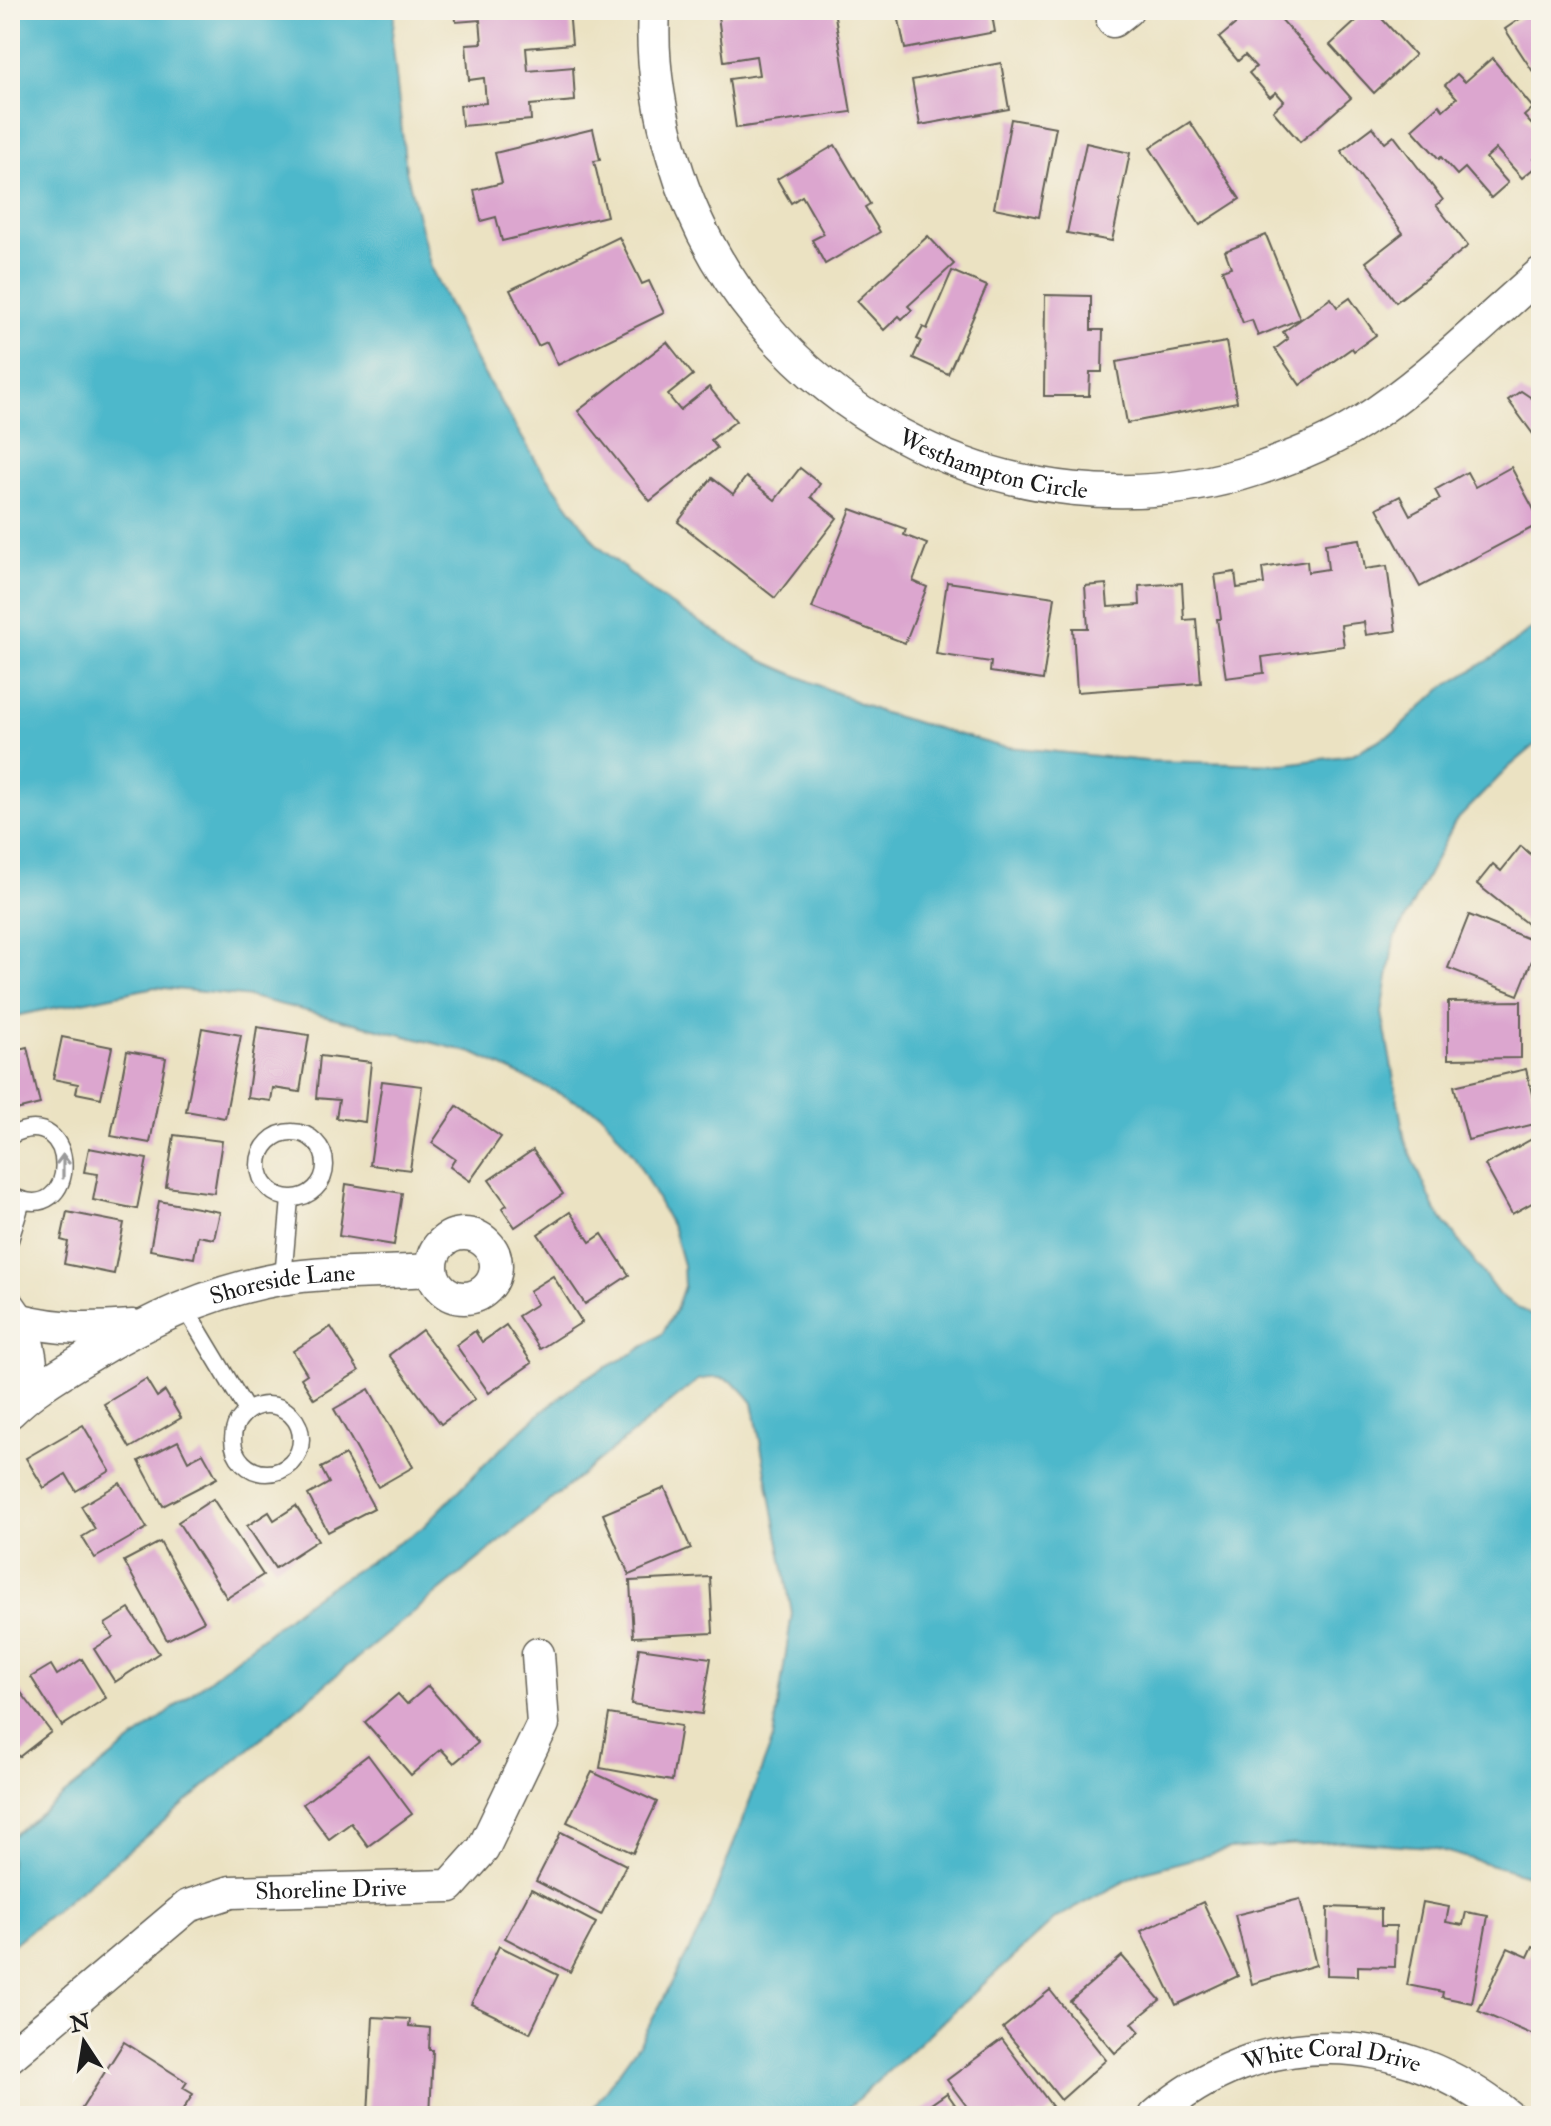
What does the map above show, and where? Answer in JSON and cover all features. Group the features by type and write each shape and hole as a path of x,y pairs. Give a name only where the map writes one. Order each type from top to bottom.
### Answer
{"street":[{"name":"Westhampton Circle","path":"654,10 661,108 682,188 708,244 740,297 795,360 826,387 877,423 932,452 991,473 1066,487 1156,489 1217,480 1257,469 1315,447 1358,424 1409,388 1541,273"},
{"name":"Shoreside Lane","path":"21,1402 140,1325 184,1306 283,1278 432,1270"},
{"name":"Shoreside Lane","path":"16,1314 53,1328 140,1325"},
{"path":"16,1314 30,1357 21,1402"},
{"name":"Shoreline Drive","path":"10,2056 188,1906 231,1892 450,1886 483,1849 543,1724 538,1654"},
{"name":"White Coral Drive","path":"1155,2116 1207,2079 1245,2062 1286,2052 1327,2048 1369,2051 1410,2060 1449,2075 1508,2116"}],"lane":[{"path":"10,1136 28,1130 39,1131 59,1145 66,1168 56,1190 47,1197 35,1201 16,1198 10,1240"},
{"path":"297,1132 308,1135 324,1152 325,1175 312,1193 290,1199 270,1191 259,1173 259,1162 261,1152 276,1136 297,1132"},
{"path":"283,1278 290,1199"},
{"path":"184,1306 247,1411"},
{"path":"268,1405 289,1412 301,1429 302,1441 295,1461 275,1473 263,1474 242,1463 233,1442 234,1430 247,1411 268,1405"}],"water":[{"path":"10,10 395,10 392,38 406,170 431,268 476,361 538,464 598,546 656,595 761,660 880,712 999,746 1146,761 1285,764 1351,755 1396,731 1441,689 1494,657 1541,622 1541,740 1508,768 1455,822 1394,940 1382,1013 1405,1141 1435,1209 1499,1295 1541,1322 1541,1884 1524,1874 1430,1847 1344,1841 1230,1849 1140,1873 1056,1918 839,2116 587,2116 641,2041 704,1922 773,1739 792,1613 753,1403 736,1384 716,1378 698,1380 10,1947 10,1838 309,1600 422,1528 492,1457 583,1379 634,1353 662,1334 684,1286 683,1265 673,1229 634,1155 601,1113 473,1053 251,997 155,987 10,1017"}],"building":[{"path":"455,10 524,10 524,14 569,10 572,44 526,48 528,71 573,67 575,101 530,105 531,120 462,126 460,105 486,103 484,78 469,80 466,44 482,43 480,20 456,22"},
{"path":"756,10 834,10 851,112 736,128 729,79 759,75 756,56 724,61 718,16"},
{"path":"897,10 991,10 995,32 905,49"},
{"path":"1252,10 1273,10 1351,98 1300,142 1273,111 1284,101 1276,92 1270,97 1249,73 1256,67 1245,55 1238,61 1219,38"},
{"path":"1368,10 1374,10 1415,55 1374,93 1330,45"},
{"path":"1530,12 1541,28 1541,84 1505,29"},
{"path":"1492,58 1533,108 1524,116 1541,135 1541,153 1534,159 1539,164 1522,178 1496,149 1486,158 1508,183 1491,198 1465,168 1457,175 1412,129 1439,105 1443,110 1457,98 1445,85 1457,74 1465,82"},
{"path":"1001,63 1009,109 920,125 912,80"},
{"path":"1011,119 1056,127 1039,217 994,208"},
{"path":"1190,122 1240,199 1200,225 1150,148"},
{"path":"1373,127 1385,143 1394,136 1443,200 1436,205 1468,246 1396,302 1366,262 1403,233 1341,151"},
{"path":"593,129 600,160 594,161 607,216 502,241 496,217 481,221 474,190 502,183 495,153"},
{"path":"1086,143 1130,153 1112,241 1067,233"},
{"path":"835,145 870,204 865,207 880,232 825,264 812,240 824,234 802,196 791,203 777,179"},
{"path":"1266,235 1300,319 1258,336 1252,320 1243,323 1222,270 1231,267 1225,251"},
{"path":"928,236 954,264 908,306 912,310 902,319 899,316 884,330 857,301"},
{"path":"619,237 642,284 649,281 664,313 558,365 547,342 538,346 510,290"},
{"path":"952,271 987,286 948,374 913,358 921,341 917,339 923,327 927,329"},
{"path":"1045,295 1091,296 1091,330 1103,330 1102,372 1090,372 1089,396 1044,396"},
{"path":"1331,298 1337,307 1350,298 1376,335 1300,385 1275,349 1288,339 1283,332"},
{"path":"667,342 693,375 668,395 680,410 709,387 736,421 711,440 717,448 650,501 578,411"},
{"path":"1226,342 1237,402 1127,423 1116,362"},
{"path":"1541,388 1541,445 1508,400 1521,391 1533,399"},
{"path":"1511,467 1541,523 1420,587 1377,508 1400,496 1410,515 1440,499 1435,490 1467,472 1475,487"},
{"path":"800,468 820,484 811,497 837,518 775,598 678,522 712,478 733,494 746,477 775,500"},
{"path":"851,509 906,529 904,535 927,544 913,581 927,587 905,643 812,608"},
{"path":"1360,539 1365,569 1387,566 1396,631 1366,635 1364,622 1341,625 1344,646 1262,657 1264,673 1226,678 1217,619 1221,619 1215,575 1235,572 1237,588 1264,584 1262,568 1307,561 1308,572 1328,569 1325,544"},
{"path":"947,582 1055,597 1043,680 990,672 991,662 936,654"},
{"path":"1182,583 1184,620 1196,619 1201,683 1077,692 1073,628 1088,628 1085,586 1106,584 1108,607 1140,605 1139,586"},
{"path":"1521,846 1541,863 1541,926 1536,931 1477,884 1493,864 1501,871"},
{"path":"1469,915 1539,943 1518,995 1448,968"},
{"path":"1521,1001 1521,1058 1448,1059 1448,1002"},
{"path":"257,1027 309,1035 300,1092 273,1088 271,1101 247,1098"},
{"path":"202,1028 241,1035 225,1118 186,1111"},
{"path":"62,1037 112,1047 101,1098 76,1093 78,1084 53,1079"},
{"path":"27,1047 40,1104 16,1110 10,1096 10,1051"},
{"path":"127,1051 166,1058 150,1143 111,1136"},
{"path":"320,1056 371,1062 365,1122 336,1118 339,1100 316,1098"},
{"path":"1526,1069 1539,1123 1468,1140 1454,1086"},
{"path":"382,1081 422,1086 410,1170 370,1165"},
{"path":"457,1106 501,1137 470,1181 450,1167 455,1159 432,1143"},
{"path":"1541,1134 1541,1198 1512,1214 1485,1165"},
{"path":"174,1135 222,1141 214,1193 166,1187"},
{"path":"89,1148 147,1159 137,1209 93,1200 98,1174 84,1172"},
{"path":"533,1150 563,1194 515,1227 502,1208 507,1205 489,1180"},
{"path":"346,1184 402,1193 394,1245 339,1236"},
{"path":"159,1201 220,1212 214,1239 198,1236 194,1258 150,1250"},
{"path":"67,1212 124,1223 114,1274 64,1264 68,1242 61,1240"},
{"path":"570,1212 590,1242 602,1234 629,1275 585,1304 538,1234"},
{"path":"553,1276 582,1322 540,1349 518,1316 537,1304 529,1291"},
{"path":"506,1325 532,1363 489,1393 456,1345 475,1331 482,1342"},
{"path":"331,1327 359,1371 314,1399 301,1378 307,1374 293,1351"},
{"path":"422,1330 475,1399 441,1424 389,1355"},
{"path":"146,1379 157,1397 165,1391 181,1418 130,1448 104,1404"},
{"path":"369,1389 413,1467 378,1487 334,1409"},
{"path":"83,1425 110,1471 76,1491 66,1474 44,1488 26,1458"},
{"path":"178,1441 188,1461 203,1453 217,1478 163,1506 139,1461"},
{"path":"345,1455 374,1508 328,1532 308,1495 329,1483 321,1468"},
{"path":"120,1483 147,1528 95,1558 82,1537 95,1529 81,1506"},
{"path":"665,1488 691,1549 629,1575 603,1514"},
{"path":"213,1499 263,1575 227,1598 178,1522"},
{"path":"296,1506 318,1540 275,1568 247,1526 269,1512 274,1520"},
{"path":"160,1542 204,1621 167,1640 124,1561"},
{"path":"710,1577 713,1633 633,1637 630,1581"},
{"path":"129,1609 159,1653 115,1682 94,1649 113,1637 105,1624"},
{"path":"639,1648 711,1658 702,1714 631,1704"},
{"path":"82,1659 106,1698 62,1726 31,1677 51,1665 57,1675"},
{"path":"10,1678 51,1732 19,1757 10,1745"},
{"path":"428,1686 478,1743 454,1763 441,1749 411,1775 365,1722 398,1694 407,1704"},
{"path":"609,1714 681,1726 672,1781 600,1768"},
{"path":"368,1755 412,1814 368,1846 351,1823 329,1839 303,1804"},
{"path":"592,1772 657,1802 633,1853 567,1822"},
{"path":"561,1832 626,1865 601,1915 536,1881"},
{"path":"531,1889 596,1923 570,1972 505,1938"},
{"path":"1300,1899 1316,1965 1252,1984 1235,1915"},
{"path":"1203,1902 1238,1976 1176,2005 1141,1931"},
{"path":"1423,1902 1449,1907 1446,1922 1463,1925 1466,1912 1488,1916 1472,2003 1442,1997 1443,1992 1407,1985"},
{"path":"1328,1907 1381,1909 1381,1926 1396,1926 1395,1967 1358,1966 1358,1976 1327,1975"},
{"path":"499,1946 558,1975 530,2033 471,2004"},
{"path":"1533,1946 1541,1950 1541,2031 1538,2037 1478,2011 1508,1948 1528,1957"},
{"path":"1122,1956 1160,2000 1132,2023 1140,2032 1115,2053 1070,2001"},
{"path":"1050,1990 1106,2060 1061,2100 1003,2028"},
{"path":"373,2017 410,2019 409,2026 430,2028 429,2050 433,2050 430,2116 368,2116"},
{"path":"1002,2039 1054,2109 1044,2116 974,2116 947,2080"},
{"path":"124,2042 187,2082 183,2088 193,2094 179,2116 163,2116 158,2112 156,2116 77,2116"},
{"path":"947,2093 963,2116 917,2114"}]}
